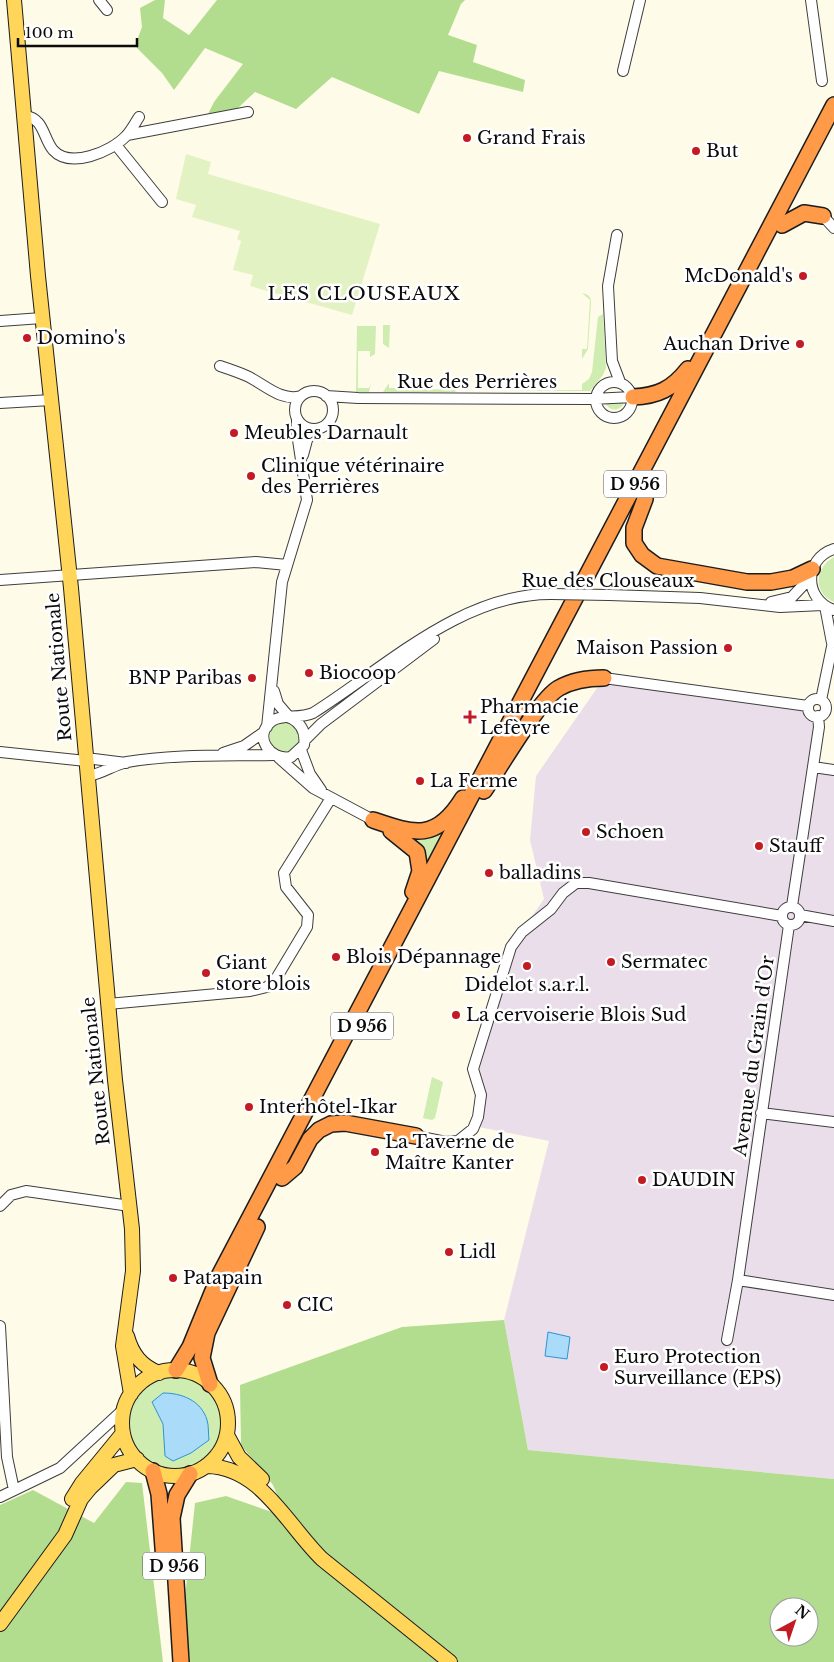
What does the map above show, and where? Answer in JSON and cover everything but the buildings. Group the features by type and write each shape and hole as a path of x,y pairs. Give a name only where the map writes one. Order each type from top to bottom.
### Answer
{"highway":[{"name":"D 956","path":"176,1370 190,1346 219,1276 834,105"},
{"name":"D 956","path":"210,1384 202,1358 207,1332 282,1178 834,125"},
{"path":"782,225 804,213 824,216"},
{"path":"633,397 651,396 673,386 688,369 722,318"},
{"name":"D 956","path":"646,483 645,499 634,528 634,543 642,555 657,566 747,582 771,582 811,574"},
{"name":"D 956","path":"484,791 542,705 554,691 571,682 604,678"},
{"name":"D 956","path":"373,820 420,833 439,824 461,801 518,708"},
{"name":"D 956","path":"373,820 412,846 419,860 420,871 417,883 401,929"},
{"path":"282,1178 295,1167 310,1139 320,1130 331,1124 345,1123 416,1136"},
{"name":"D 956","path":"153,1471 159,1494 173,1662"},
{"name":"D 956","path":"181,1662 172,1518 177,1494 190,1474"}],"main road":[{"name":"Route Nationale","path":"14,0 42,318 69,576 108,1004 130,1206 133,1271 123,1346 131,1394"},
{"path":"125,1331 135,1355 148,1368 159,1373"},
{"path":"176,1370 190,1372 210,1384 224,1403 227,1414 227,1435 223,1447 206,1466 190,1474 178,1476 153,1471 137,1459 127,1444 123,1432 124,1409 131,1394 138,1385 159,1373 176,1370"},
{"path":"55,1547 63,1516 74,1496 123,1432"},
{"path":"227,1435 239,1457 275,1495 286,1517 303,1541 322,1560 450,1662"},
{"path":"0,1624 64,1535 82,1499 101,1475 122,1462 137,1459"},
{"path":"206,1466 230,1468 246,1476 286,1517"}],"street":[{"path":"99,0 107,10"},
{"path":"623,70 640,0"},
{"path":"811,0 822,81"},
{"path":"127,135 248,112"},
{"path":"25,116 31,117 40,124 53,150 68,159 83,158 116,145 127,135 139,116"},
{"path":"116,145 162,202"},
{"path":"824,216 834,228"},
{"path":"607,383 612,361 608,286 616,235"},
{"path":"0,320 42,318"},
{"path":"612,361 620,382 628,388 633,397 627,413 616,418 601,413 596,399 599,389 607,383 620,382"},
{"path":"220,366 246,375 281,395 294,398 310,391 326,396 331,402 333,410 329,421 314,429 307,440 302,458"},
{"path":"281,395 302,425 314,429"},
{"path":"301,396 296,415 297,433 307,500 287,566 278,608 273,685 266,729 267,749 313,788 373,820"},
{"name":"Rue des Perrières","path":"326,396 358,398 596,399 633,397"},
{"name":"Rue des Perrières","path":"333,410 340,404 358,398"},
{"path":"0,403 51,400"},
{"name":"Rue des Clouseaux","path":"760,603 792,597 811,574 822,555 834,549"},
{"path":"0,580 256,562 287,566"},
{"path":"811,574 814,595 827,607 833,640 821,700 825,709 818,716"},
{"name":"Rue des Clouseaux","path":"303,745 381,679 460,618 508,598 552,594 660,595 760,603 780,607 827,607"},
{"path":"604,678 808,706"},
{"name":"Rue des Clouseaux","path":"291,718 313,713 381,679"},
{"path":"273,685 278,704 302,727 303,745 310,774 328,796"},
{"path":"818,716 810,713 808,706 812,700 821,700"},
{"path":"792,906 819,727 818,716"},
{"path":"220,754 244,746 277,718 291,718"},
{"path":"0,752 126,762 220,754 292,757 303,745"},
{"path":"88,776 100,774 126,762"},
{"path":"813,766 834,770"},
{"path":"108,1004 250,991 267,987 274,982 307,927 308,915 286,887 284,873 328,796"},
{"path":"416,1136 446,1142 458,1141 473,1129 478,1117 481,1095 473,1069 511,947 522,932 551,909 562,893 576,883 589,883 782,916 789,925 796,924 800,915"},
{"path":"792,906 796,908 800,915"},
{"path":"782,916 784,910 792,906"},
{"path":"800,915 834,921"},
{"name":"Avenue du Grain d'Or","path":"727,1340 738,1280 789,925"},
{"path":"762,1113 834,1122"},
{"path":"2,1203 16,1192 26,1191 130,1206"},
{"path":"738,1280 834,1296"},
{"path":"0,1326 2,1398 7,1458 14,1490"},
{"path":"0,1497 60,1468 124,1409"}],"shaded area":[{"path":"604,678 797,704 819,727 813,766 834,770 834,1479 528,1450 504,1320 549,1141 474,1126 481,1095 473,1068 511,947 544,899 530,840 536,776"}],"green space":[{"path":"155,0 165,0 163,18 189,35 217,0 465,0 461,4 448,35 477,45 473,62 525,80 523,92 439,71 419,114 332,77 296,109 255,92 225,120 207,116 214,102 243,64 205,48 174,90 162,73 135,46 142,27 140,8"},
{"path":"186,154 211,162 208,174 380,224 352,315 250,286 253,275 233,270 241,241 237,239 240,231 192,217 196,205 176,199"},
{"path":"582,293 590,298 591,302 588,349 582,359 582,349 587,349 590,300"},
{"path":"603,314 606,368 603,375 590,391 494,391 582,390 582,384 589,379 592,372 598,317"},
{"path":"383,325 390,325 389,348 383,344"},
{"path":"357,326 376,326 375,354 370,357 370,351 358,351 358,388 369,388 371,383 369,392 356,392"},
{"path":"389,383 389,388 457,390 455,392 383,392"},
{"path":"625,400 621,407 616,409 610,408 605,403"},
{"path":"834,557 834,602 822,593 819,580 823,567"},
{"path":"284,722 295,726 299,737 295,748 284,752 273,748 269,737 273,726"},
{"path":"450,818 427,865 412,838"},
{"path":"432,1077 443,1082 435,1118 432,1120 423,1118"},
{"path":"504,1320 528,1450 834,1479 834,1662 190,1662 184,1607 195,1503 226,1496 286,1517 273,1485 241,1445 240,1385 402,1327"},
{"path":"175,1376 193,1380 208,1390 218,1405 222,1423 218,1441 208,1456 193,1466 175,1470 157,1466 142,1456 132,1441 128,1423 132,1405 142,1390 157,1380"},
{"path":"126,1482 142,1483 163,1662 0,1662 0,1505 33,1490 94,1523"}],"water":[{"path":"548,1332 570,1337 567,1359 545,1356"},
{"path":"163,1393 177,1394 190,1399 200,1407 208,1425 209,1440 191,1453 173,1461 165,1456 163,1424 152,1402"}],"place":[{"name":"Grand Frais","path":"467,138"},
{"name":"But","path":"696,151"},
{"name":"McDonald's","path":"803,276"},
{"name":"Domino's","path":"27,338"},
{"name":"Auchan Drive","path":"800,344"},
{"name":"Meubles Darnault","path":"234,433"},
{"name":"Clinique vétérinaire des Perrières","path":"251,476"},
{"name":"Maison Passion","path":"728,648"},
{"name":"Biocoop","path":"309,673"},
{"name":"BNP Paribas","path":"252,678"},
{"name":"Pharmacie Lefèvre","path":"470,717"},
{"name":"La Ferme","path":"420,781"},
{"name":"Schoen","path":"586,832"},
{"name":"Stauff","path":"759,846"},
{"name":"balladins","path":"489,873"},
{"name":"Blois Dépannage","path":"336,957"},
{"name":"Sermatec","path":"611,962"},
{"name":"Didelot s.a.r.l.","path":"527,966"},
{"name":"Giant store blois","path":"206,973"},
{"name":"La cervoiserie Blois Sud","path":"456,1015"},
{"name":"Interhôtel-Ikar","path":"249,1107"},
{"name":"La Taverne de Maître Kanter","path":"375,1152"},
{"name":"DAUDIN","path":"642,1180"},
{"name":"Lidl","path":"449,1252"},
{"name":"Patapain","path":"173,1278"},
{"name":"CIC","path":"287,1305"},
{"name":"Euro Protection Surveillance (EPS)","path":"604,1367"}],"district":[{"name":"LES CLOUSEAUX","path":"364,293"}]}
